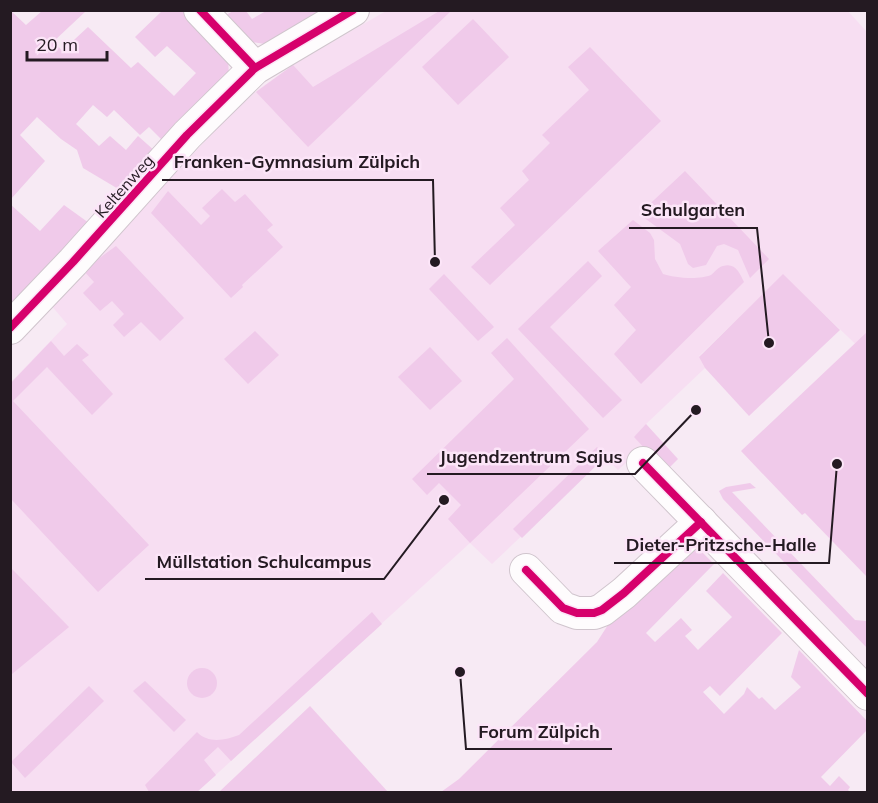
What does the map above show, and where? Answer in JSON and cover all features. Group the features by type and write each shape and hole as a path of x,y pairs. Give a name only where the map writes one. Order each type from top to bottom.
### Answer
{"street":[{"path":"200,10 255,68"},
{"name":"Keltenweg","path":"10,328 73,262 187,135 255,68 353,10"},
{"path":"643,463 867,694"},
{"path":"526,570 563,608 576,613 594,613 602,610 624,593 701,522"}],"shaded area":[{"path":"441,10 451,11 308,147 256,92 293,65 313,87"},
{"path":"847,10 867,32 867,355 783,275 699,356 705,368 646,424 656,436 618,470 605,457 492,564 470,543 197,792 11,792 10,383 67,324 50,304 231,114 259,89 293,65 386,11"},
{"path":"11,11 26,25 42,11 86,11 54,41 62,51 88,27 131,68 138,62 174,96 196,73 167,46 155,57 135,37 162,11 182,11 228,58 229,76 165,143 149,127 140,135 114,110 107,117 93,105 76,124 99,146 110,136 126,150 138,136 156,152 120,190 83,168 77,150 37,117 20,135 45,161 11,199"},
{"path":"233,11 246,11 252,19 266,11 330,11 271,45 252,42 226,15"},
{"path":"473,19 509,57 458,105 422,67"},
{"path":"590,47 661,121 490,285 471,267 515,225 500,208 529,180 522,171 550,143 542,135 589,90 568,67"},
{"path":"685,171 769,259 750,278 738,250 724,244 717,246 706,265 693,268 688,264 680,244 639,214"},
{"path":"222,189 235,202 245,194 273,225 267,230 283,247 231,298 151,213 168,191 201,225 210,216 202,208"},
{"path":"10,204 40,231 64,205 89,223 11,305"},
{"path":"633,220 650,233 654,240 655,259 663,274 700,278 711,275 720,267 727,265 736,269 744,282 641,384 614,354 636,330 614,305 631,287 598,251"},
{"path":"116,246 184,318 160,341 141,322 124,337 113,325 124,314 112,301 100,311 83,293 94,282 83,270"},
{"path":"588,261 602,276 550,327 622,400 603,418 518,329"},
{"path":"444,274 494,327 478,341 429,289"},
{"path":"783,274 840,330 749,416 705,368 699,357"},
{"path":"255,331 279,355 248,384 224,359"},
{"path":"867,332 867,577 805,513 802,515 741,451"},
{"path":"507,338 589,429 470,543 448,519 461,505 439,483 427,495 412,479 514,379 491,353"},
{"path":"51,341 64,356 77,344 89,355 82,360 113,394 92,415 47,367 13,401 149,545 98,592 11,499 11,383"},
{"path":"430,347 462,381 430,410 398,377"},
{"path":"646,424 678,459 666,471 634,437"},
{"path":"597,447 605,457 522,538 513,529"},
{"path":"750,483 756,488 732,492 855,620 867,621 867,648 723,499 719,491 726,487"},
{"path":"693,550 702,552 714,564 646,633 655,642 681,618 692,630 685,636 698,650 732,617 706,591 723,573 782,633 720,696 710,686 703,692 724,714 744,694 747,687 775,710 801,687 791,677 799,650 867,721 867,730 821,777 830,786 839,776 850,787 848,790 850,792 441,792 459,779 597,642 613,617"},
{"path":"10,567 69,627 12,674 10,673"},
{"path":"372,612 382,624 231,761 218,747 204,760 216,775 197,792 149,792 145,785 197,732 212,740 239,735"},
{"path":"202,668 213,672 217,683 213,694 202,698 191,694 187,683 191,672"},
{"path":"145,681 186,720 174,732 133,691"},
{"path":"89,686 104,701 25,778 11,762"},
{"path":"310,706 388,792 219,792"}],"cycle path":[{"path":"200,10 255,68"},
{"path":"10,328 73,262 187,135 255,68 353,10"},
{"path":"643,463 868,694"},
{"path":"526,570 563,608 577,613 594,613 602,610 624,593 701,522"}],"place":[{"name":"Franken-Gymnasium Zülpich","path":"435,262"},
{"name":"Schulgarten","path":"769,343"},
{"name":"Jugendzentrum Sajus","path":"696,410"},
{"name":"Dieter-Pritzsche-Halle","path":"837,464"},
{"name":"Müllstation Schulcampus","path":"444,500"},
{"name":"Forum Zülpich","path":"460,672"}]}
